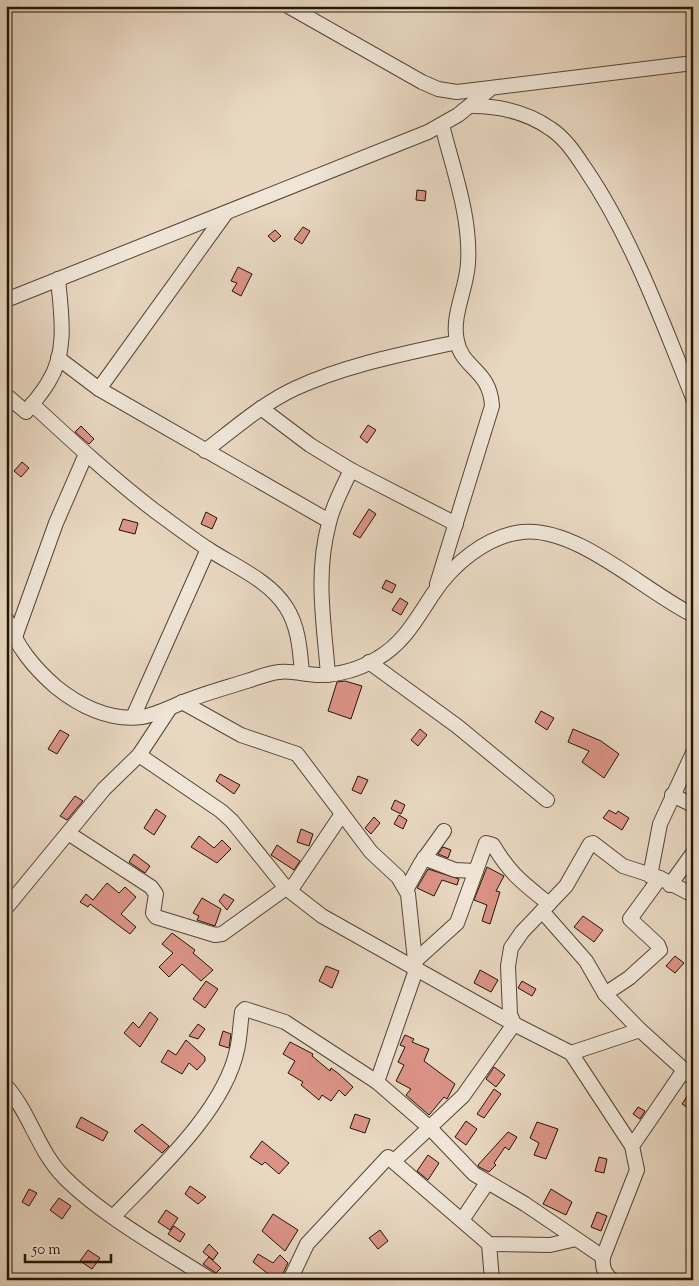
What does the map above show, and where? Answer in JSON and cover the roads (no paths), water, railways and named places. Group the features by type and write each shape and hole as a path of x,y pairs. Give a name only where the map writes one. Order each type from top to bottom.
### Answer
{"street":[{"path":"288,6 430,86 457,92 489,90 693,63"},
{"path":"6,300 442,125 472,106 489,90"},
{"path":"472,106 512,110 532,117 553,130 573,150 620,228 693,398"},
{"path":"434,592 492,406 491,393 486,381 462,354 457,342 456,326 468,263 468,230 442,125"},
{"path":"99,389 227,212"},
{"path":"6,395 26,412 50,380 58,358 62,331 58,279"},
{"path":"206,451 261,408 296,388 342,372 457,342"},
{"path":"58,358 99,389 329,521"},
{"path":"32,404 86,454 154,510 208,549 256,578 272,591 286,607 294,623 300,644 302,673"},
{"path":"261,408 310,444 351,470 456,524"},
{"path":"14,640 56,523 86,454"},
{"path":"328,674 319,586 320,568 329,521 351,470"},
{"path":"6,618 14,640 41,674 71,699 90,709 114,717 144,717 279,672 340,674 369,662 398,644 411,628 434,592 449,574 482,547 504,536 521,532 540,532 559,537 589,551 693,615"},
{"path":"133,717 208,549"},
{"path":"369,662 457,726 547,800"},
{"path":"6,908 104,789 139,755 176,705"},
{"path":"176,705 241,736 297,754 371,852 398,877 406,890 416,965 377,1082"},
{"path":"660,879 660,824 693,753"},
{"path":"139,755 221,811 286,888 322,916 416,965 514,1024 571,1052 632,1146 637,1170 603,1257 602,1266 606,1275 612,1280"},
{"path":"672,795 693,805"},
{"path":"68,833 151,887 156,894 153,913 156,917 215,935 227,932 286,888 294,885 342,814"},
{"path":"406,890 424,858 444,831"},
{"path":"416,965 458,923 486,843 492,843 511,872 545,908 586,961 605,994 640,1030 688,1074 632,1146"},
{"path":"514,1024 510,1014 509,955 522,932 570,880 591,843 624,866 660,879 693,895"},
{"path":"605,994 629,978 660,950 658,944 630,919 660,879 693,853"},
{"path":"424,858 455,870 476,871"},
{"path":"114,1216 189,1138 211,1107 232,1068 237,1051 243,1010 285,1022 377,1082 430,1128 474,1174 524,1204 603,1257"},
{"path":"394,1161 430,1128 474,1082 514,1024"},
{"path":"571,1052 640,1030"},
{"path":"6,1086 45,1152 63,1176 114,1216 203,1278"},
{"path":"290,1280 304,1250 320,1228 388,1157 489,1244 550,1245 576,1239"},
{"path":"462,1220 487,1183"},
{"path":"489,1244 492,1280"}]}
